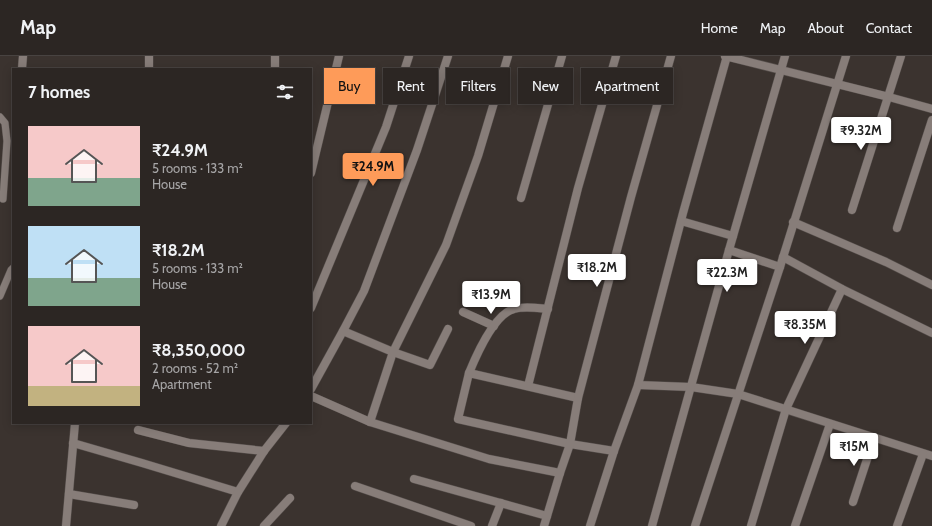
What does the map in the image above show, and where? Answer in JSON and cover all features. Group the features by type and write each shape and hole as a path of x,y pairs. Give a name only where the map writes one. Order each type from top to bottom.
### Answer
{"street":[{"path":"22,68 23,56"},
{"path":"149,56 149,68"},
{"path":"275,56 275,68"},
{"path":"312,169 339,56"},
{"path":"312,306 386,128 410,56"},
{"path":"312,387 344,331 364,291 417,150 448,56"},
{"path":"370,422 393,352 446,245 478,156 508,56"},
{"path":"521,198 562,56"},
{"path":"528,386 578,188 616,56"},
{"path":"544,526 570,444 578,398 629,205 671,56"},
{"path":"590,526 614,451 638,385 726,56 889,97 932,110"},
{"path":"652,526 785,56"},
{"path":"695,526 780,267 846,56"},
{"path":"852,210 901,56"},
{"path":"897,228 932,120"},
{"path":"681,221 733,236"},
{"path":"793,222 886,262 932,285"},
{"path":"729,250 780,267"},
{"path":"783,257 842,289 932,333"},
{"path":"750,526 786,409 842,289"},
{"path":"548,308 512,309 500,318 480,347 469,373 458,419 570,444 614,451"},
{"path":"463,312 494,326"},
{"path":"344,331 393,352 430,365 448,329"},
{"path":"469,373 578,398"},
{"path":"638,385 691,387 738,394 932,456"},
{"path":"312,396 370,422 489,459 560,473"},
{"path":"66,526 75,424"},
{"path":"221,526 238,492 264,451 285,424"},
{"path":"794,526 830,424"},
{"path":"138,430 189,443 264,451"},
{"path":"853,502 874,438"},
{"path":"73,443 238,492"},
{"path":"897,526 923,454"},
{"path":"414,479 547,516"},
{"path":"354,486 453,523 471,526"},
{"path":"69,494 134,506"},
{"path":"264,526 290,498"},
{"path":"492,526 501,503"}],"lane":[{"path":"0,116 5,123 7,142 3,199"},
{"path":"0,296 12,269"}]}
